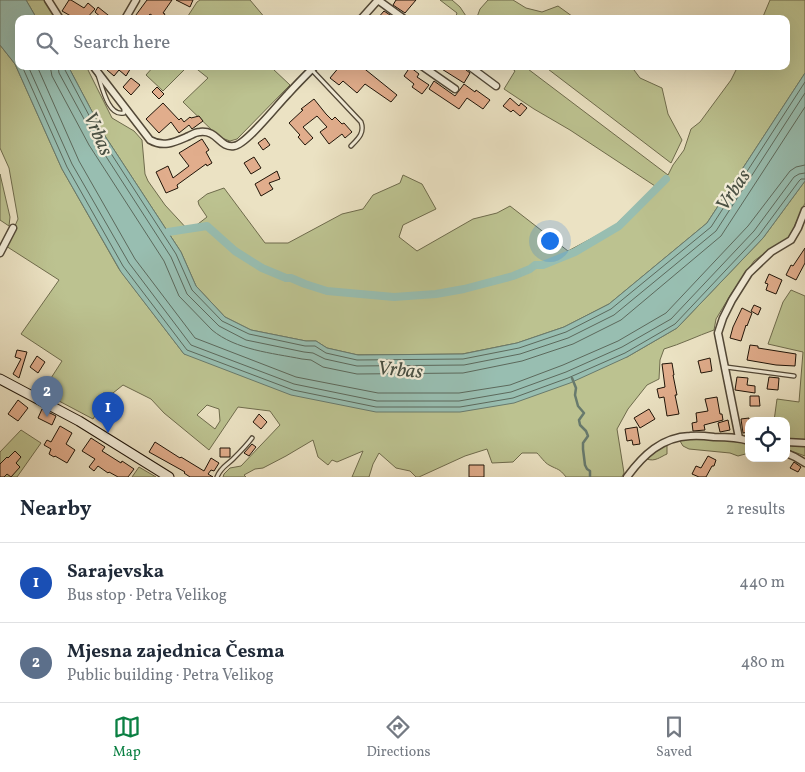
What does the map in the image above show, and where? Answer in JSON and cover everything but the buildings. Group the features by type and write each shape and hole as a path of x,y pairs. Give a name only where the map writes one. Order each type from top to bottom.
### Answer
{"street":[{"path":"48,0 57,15"},
{"path":"127,15 136,0"},
{"path":"365,15 378,0 399,15"},
{"path":"96,70 150,140 156,144 163,145 198,132 208,132 212,133 224,144 236,146 249,137 312,70"},
{"path":"428,70 455,89"},
{"path":"474,70 496,86"},
{"path":"739,438 718,333 732,300 749,273 771,252 788,243 794,237 805,210"},
{"path":"0,252 14,228"},
{"path":"0,379 79,421 169,477"},
{"path":"627,477 636,465 654,448 675,437 691,435 745,440"},
{"path":"790,442 805,443"},
{"path":"790,454 805,463"}],"lane":[{"path":"95,70 107,101 115,112 122,114 124,108"},
{"path":"316,70 362,126 361,135 351,146"},
{"path":"724,367 794,376"},
{"path":"217,477 223,466 231,461 252,438"}],"green space":[{"path":"26,0 44,0 54,15 35,15"},
{"path":"200,0 250,0 263,15 189,15"},
{"path":"440,0 452,0 465,15 456,15 457,13"},
{"path":"488,0 513,0 526,8 542,12 558,6 570,15 478,15 480,9"},
{"path":"770,0 805,0 805,73 707,223 609,304 564,327 517,343 462,354 358,355 327,348 316,341 306,341 251,330 225,317 196,286 181,252 105,136 70,70 88,70 112,118 134,131 142,140 145,174 148,181 165,205 189,231 207,217 198,201 207,194 224,188 265,243 288,243 342,214 363,209 373,195 400,183 403,175 422,184 436,209 403,225 399,237 417,251 473,219 497,213 510,206 568,251 613,227 655,186 504,89 515,71 514,70 529,70 668,175 684,150 691,129 700,122 731,80 736,70 790,70 790,15 764,15"},
{"path":"0,45 15,64 15,70 18,70 62,169 119,269 184,354 627,357 677,328 763,238 805,181 805,203 787,240 770,249 754,261 716,319 714,330 664,349 660,360 659,379 647,385 628,409 617,429 624,473 622,477 566,477 546,463 537,453 522,453 513,462 492,463 487,449 465,456 419,477 416,477 410,471 396,468 379,453 369,477 352,477 363,451 337,462 332,460 328,465 318,457 313,440 263,468 255,469 244,475 246,477 223,477 230,468 241,466 280,425 270,411 238,407 209,450 164,413 151,399 123,385 113,393 103,393 100,400 101,406 93,419 42,392 62,361 21,334 59,280 6,246 18,219 9,168 0,148","holes":["207,405 219,409 220,421 215,429 197,415"]},
{"path":"150,70 184,70 163,91 146,75"},
{"path":"198,70 274,70 290,85 237,139 230,141 219,137 183,102 208,78"},
{"path":"549,70 634,70 640,78 662,88 668,114 682,140 671,163"},
{"path":"0,174 10,217 9,226 0,220"},
{"path":"791,290 805,296 805,440 790,438 790,417 775,417 777,399 799,402 803,352 768,344 783,302"},
{"path":"21,430 41,443 17,477 0,477 0,452"},
{"path":"691,438 737,440 745,443 745,454 738,456 730,453 689,449 683,446 680,441"},
{"path":"667,443 667,454 655,460 647,459 658,449"},
{"path":"790,446 805,446 805,456 790,450"},
{"path":"139,467 156,477 132,477"}],"water":[{"path":"0,0 26,0 35,15 15,15 15,64 0,45"},
{"name":"Vrbas","path":"18,70 70,70 105,136 181,252 196,286 225,317 251,330 306,341 316,341 327,348 358,355 463,354 517,343 564,327 609,304 707,223 805,73 805,181 763,238 677,328 627,357 570,383 514,403 460,412 376,412 291,395 184,354 121,272 62,169"}],"waterway":[{"path":"168,232 207,226 235,251 262,268 327,291 394,297 436,294 464,289 513,276 535,265 543,265 575,252 619,226 666,179"},
{"path":"572,378 576,388 575,395 578,406 584,413 579,420 580,425 588,436 583,443 583,449 585,465 590,471 590,477"}],"place":[{"name":"Mjesna zajednica Česma","path":"47,417"},
{"name":"Sarajevska","path":"108,433"}]}
